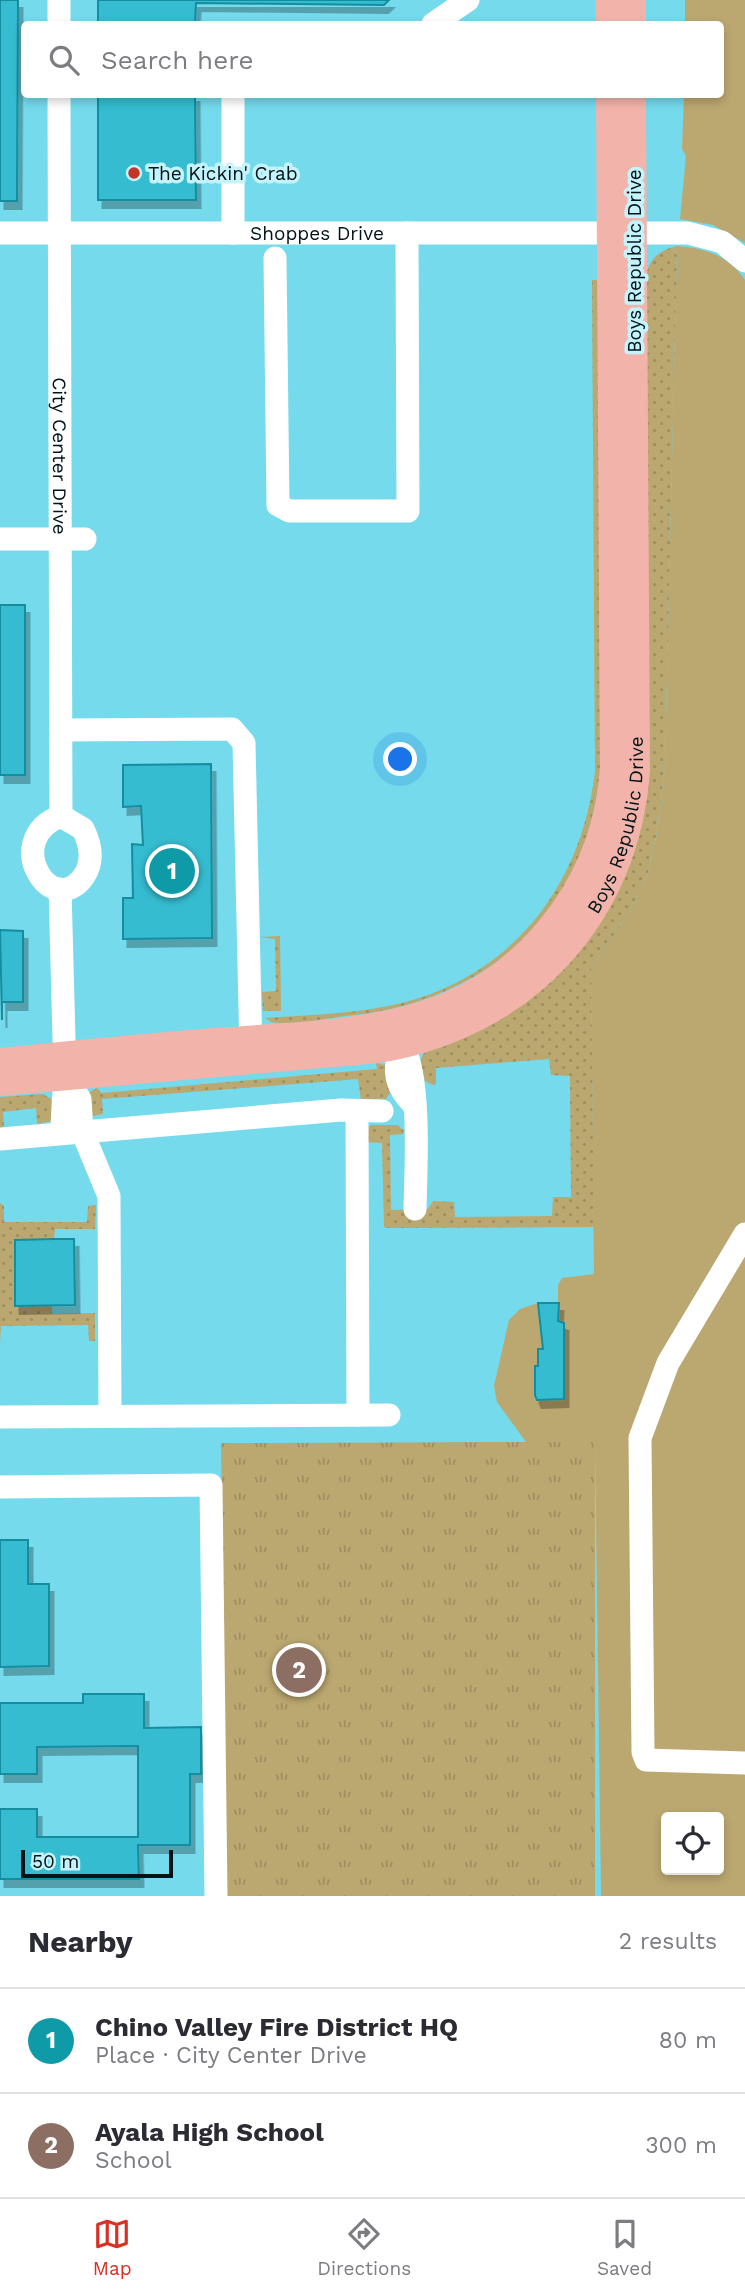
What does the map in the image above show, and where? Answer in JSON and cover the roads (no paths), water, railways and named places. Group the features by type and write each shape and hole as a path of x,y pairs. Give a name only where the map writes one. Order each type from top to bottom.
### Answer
{"main road":[{"path":"609,0 610,21"},
{"path":"632,0 632,21"},
{"name":"Boys Republic Drive","path":"0,1062 65,1066 250,1050 403,1045 443,1033 485,1013 542,972 572,940 601,896 626,835 635,793 637,741 622,232 610,98"},
{"name":"Boys Republic Drive","path":"250,1050 382,1026 440,1010 474,995 507,974 537,945 578,890 594,859 608,810 614,767 622,232 632,98"},
{"name":"Boys Republic Drive","path":"0,1082 65,1066"}],"street":[{"path":"59,0 59,21"},
{"path":"437,21 468,0"},
{"name":"City Center Drive","path":"59,98 61,816"},
{"path":"233,98 233,233"},
{"name":"Shoppes Drive","path":"0,233 622,232 700,235 732,248 745,261"},
{"path":"275,258 278,505 289,511 408,511 407,233"},
{"path":"0,539 85,539"},
{"path":"61,730 232,729 240,735 244,743 250,1050"},
{"path":"61,816 83,830 91,856 88,869 80,881 60,889 53,889 42,882 34,870 32,843 37,831 46,821 61,816"},
{"path":"60,889 65,1066 62,1125 82,1131"},
{"path":"403,1045 395,1063 398,1089 413,1104 415,1209"},
{"path":"357,1111 358,1415"},
{"path":"0,1139 382,1111"},
{"path":"82,1131 109,1196 110,1416"},
{"path":"745,1234 668,1363 640,1438 640,1566 643,1752 646,1760 745,1763"},
{"path":"0,1417 389,1415"},
{"path":"0,1487 211,1485 216,1896"}],"place":[{"name":"The Kickin' Crab","path":"134,173"},
{"name":"Chino Valley Fire District HQ","path":"172,871"},
{"name":"Ayala High School","path":"299,1670"}]}
